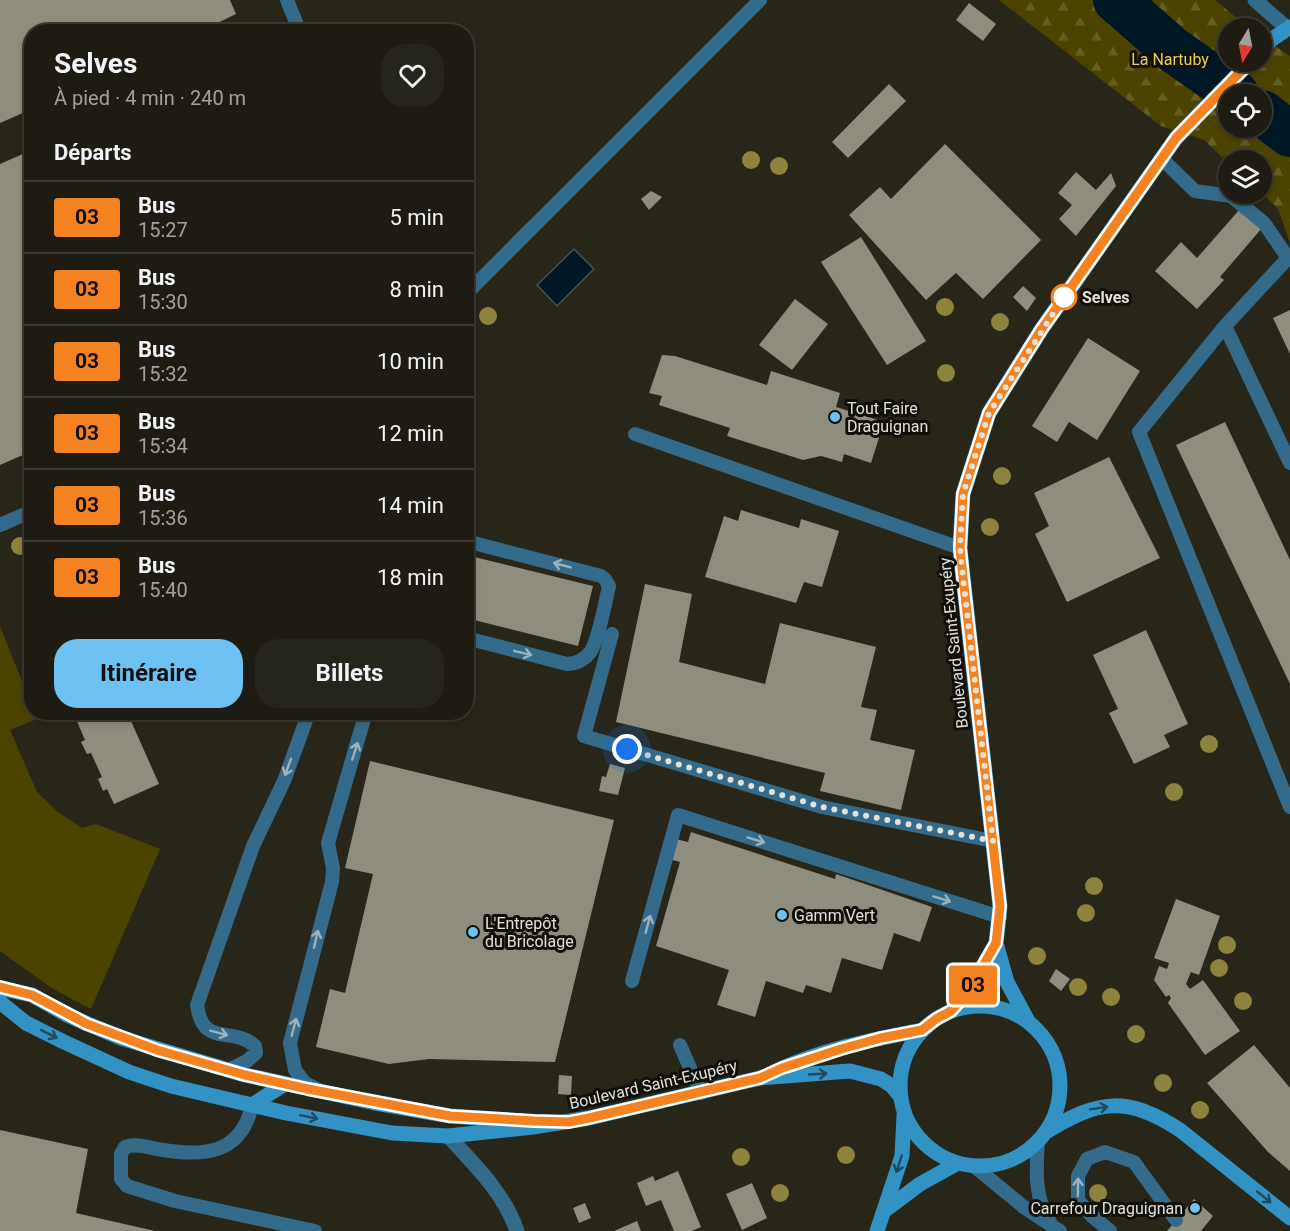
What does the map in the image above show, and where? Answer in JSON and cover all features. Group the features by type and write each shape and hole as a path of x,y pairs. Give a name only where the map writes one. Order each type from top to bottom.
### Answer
{"main road":[{"path":"1272,40 1289,27"},
{"name":"Boulevard Saint-Exupéry","path":"951,1011 968,992 996,943 1000,917 960,548 963,494 989,413 1041,330 1176,138 1240,72"},
{"path":"996,943 1007,982 1028,1022"},
{"path":"0,987 32,995 67,1015 121,1038 228,1070 285,1084 450,1116 569,1122"},
{"name":"Boulevard Saint-Exupéry","path":"0,1002 26,1023 129,1072 171,1086 373,1131 448,1136 569,1122 760,1078 850,1071 881,1079 892,1086 900,1096"},
{"path":"1042,1137 1058,1108 1059,1069 1048,1043 1028,1022 1014,1013 999,1008 966,1007 951,1011 922,1030 909,1049 901,1072 900,1096 904,1113 911,1126 925,1144 944,1157 974,1166 1002,1163 1015,1159 1067,1119 1089,1109 1115,1105 1142,1109 1180,1130 1290,1218"},
{"path":"760,1078 782,1068 841,1049 922,1030"},
{"path":"252,1105 285,1084"},
{"path":"877,1231 902,1156 904,1113"},
{"path":"882,1213 900,1197 958,1163"}],"street":[{"path":"1255,0 1289,27"},
{"path":"448,1136 483,1174 510,1211 517,1231"}],"lane":[{"path":"287,0 297,24"},
{"path":"474,286 760,0"},
{"path":"1162,159 1195,191 1231,196 1264,223 1288,258 1225,326 1139,432 1290,807"},
{"path":"1225,326 1290,463"},
{"path":"634,434 960,548"},
{"path":"0,525 24,514"},
{"path":"474,543 601,576 609,586 593,647 586,657 573,664 474,641"},
{"path":"612,634 584,736 822,807 993,841"},
{"path":"228,1070 253,1057 256,1053 255,1046 246,1039 211,1031 204,1027 199,1019 197,1005 253,846 284,781 306,720"},
{"path":"321,1092 305,1083 295,1070 291,1058 290,1042 332,882 333,868 328,843 364,720"},
{"path":"632,981 678,815 1000,917"},
{"path":"680,1045 701,1093"},
{"path":"285,1084 291,1058"},
{"path":"252,1105 245,1126 231,1143 223,1148 192,1154 139,1146 125,1147 121,1154 121,1179 127,1186 175,1201 315,1231"},
{"path":"1042,1137 1036,1182 1038,1197 1043,1212 1056,1228"},
{"path":"1110,1231 1078,1200 1078,1176 1086,1159 1105,1152 1134,1162 1176,1220"},
{"path":"974,1166 1025,1208 1056,1228"}],"green space":[{"name":"La Nartuby","path":"999,0 1215,0 1237,18 1218,18 1218,72 1272,72 1272,44 1290,56 1290,243 1278,209 1272,203 1272,150 1218,150 1218,153 1204,140 1161,126"},
{"path":"0,626 24,686 24,720 35,720 10,730 37,792 58,812 82,828 96,824 160,849 91,1009 53,989 0,951"}],"water":[{"path":"574,249 594,269 557,306 537,285"}],"building":[{"path":"0,0 230,0 236,14 215,24 24,24 24,112 0,123"},
{"path":"969,3 996,24 983,41 956,20"},
{"path":"889,84 906,101 848,158 832,142"},
{"path":"945,144 1041,240 983,299 956,273 926,300 849,215 880,187 891,199"},
{"path":"24,154 24,454 0,465 0,164"},
{"path":"1076,172 1096,190 1111,173 1116,186 1076,236 1059,219 1072,205 1058,193"},
{"path":"651,191 662,197 649,210 641,199"},
{"path":"1240,209 1262,228 1220,277 1224,280 1197,309 1155,271 1181,242 1197,258"},
{"path":"861,237 926,341 887,365 821,262"},
{"path":"1023,286 1036,298 1027,311 1013,297"},
{"path":"795,299 828,324 792,370 759,345"},
{"path":"1290,310 1290,354 1273,318"},
{"path":"1088,338 1140,371 1097,440 1069,422 1057,442 1032,426"},
{"path":"662,355 675,356 767,385 771,371 840,393 836,407 884,422 871,463 844,454 842,462 821,456 803,460 727,436 730,428 659,405 662,396 649,393"},
{"path":"1225,422 1290,560 1290,684 1176,445"},
{"path":"1109,457 1160,558 1067,602 1035,534 1049,526 1034,493"},
{"path":"741,510 799,528 801,519 839,531 822,587 804,582 796,603 705,577 724,516 738,521"},
{"path":"474,557 593,586 578,646 474,620"},
{"path":"645,584 692,594 679,662 765,684 780,623 876,647 861,707 877,710 870,740 915,750 901,810 820,791 825,773 616,722"},
{"path":"1146,630 1188,724 1164,735 1170,747 1134,764 1109,713 1118,709 1093,655"},
{"path":"76,720 131,720 159,784 114,804 107,789 103,791 98,779 102,777 91,753 87,754 81,742 85,740"},
{"name":"L'Entrepôt du Bricolage","path":"370,761 614,820 555,1062 429,1059 389,1064 316,1047 330,989 345,993 373,874 345,868"},
{"path":"610,764 625,768 618,795 599,791 602,776 606,777"},
{"name":"Gamm Vert","path":"691,832 835,879 836,874 932,907 920,942 894,933 882,970 842,958 831,993 806,985 803,993 766,981 755,1017 717,1005 729,970 656,946 680,862 669,859 676,839 688,842"},
{"path":"1176,899 1220,916 1199,975 1191,972 1186,984 1190,989 1203,980 1240,1031 1205,1055 1168,1003 1171,998 1169,995 1166,997 1154,980 1159,966 1167,969 1169,963 1154,958"},
{"path":"1056,969 1070,979 1061,991 1049,981"},
{"path":"1254,1045 1290,1088 1290,1171 1268,1152 1207,1083"},
{"path":"559,1075 572,1076 571,1095 558,1094"},
{"path":"0,1130 88,1149 76,1213 155,1231 0,1231"},
{"path":"678,1171 701,1227 692,1231 674,1231 661,1200 646,1206 637,1183 653,1176 655,1181"},
{"path":"752,1183 767,1218 742,1230 726,1194"},
{"name":"Carrefour Draguignan","path":"1194,1199 1213,1216 1201,1231 1167,1231"},
{"path":"585,1203 591,1218 579,1223 573,1208"},
{"path":"637,1221 641,1231 614,1231"}],"waterway":[{"name":"La Nartuby","path":"1116,0 1172,49 1222,84"},
{"name":"La Nartuby","path":"1272,120 1290,134"}],"bus line":[{"name":"03","path":"0,987 32,995 67,1015 121,1038 245,1075 375,1103 450,1116 569,1122 760,1078 782,1068 841,1049 922,1030 951,1011 968,992 996,943 1000,917 960,548 963,494 989,413 1041,330 1176,138 1240,72"}],"place":[{"name":"Selves","path":"1064,297"},
{"name":"Tout Faire Draguignan","path":"835,417"},
{"name":"Gamm Vert","path":"782,915"},
{"name":"L'Entrepôt du Bricolage","path":"473,932"},
{"name":"Carrefour Draguignan","path":"1195,1208"}],"route":[{"path":"627,749 822,807 993,841 960,548 963,494 989,413 1064,297"}]}
